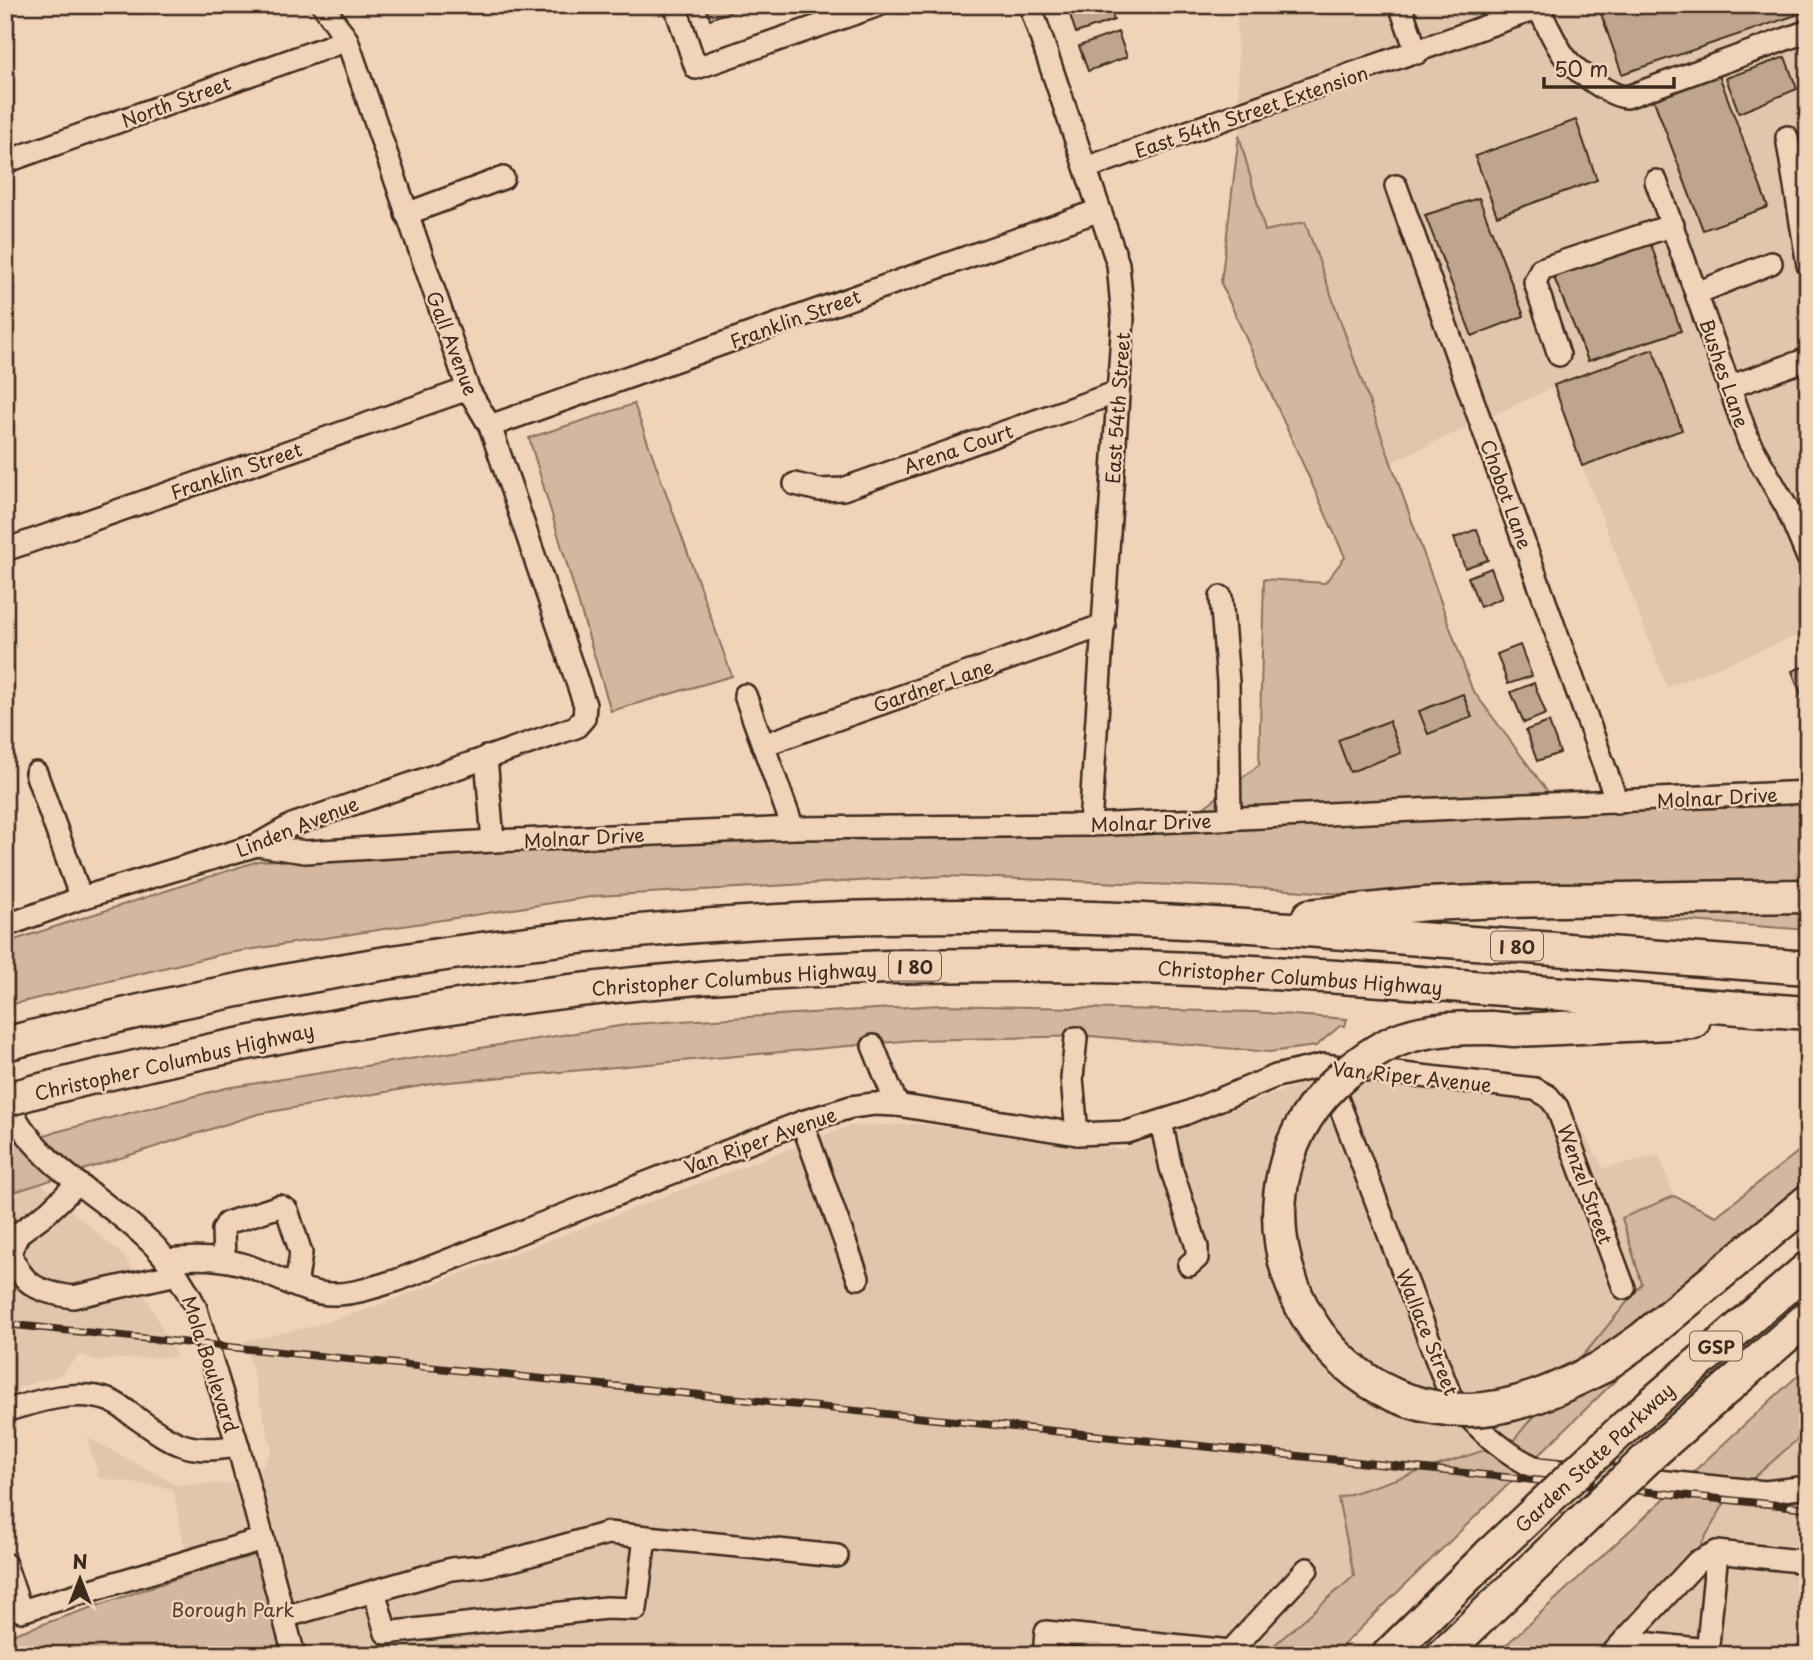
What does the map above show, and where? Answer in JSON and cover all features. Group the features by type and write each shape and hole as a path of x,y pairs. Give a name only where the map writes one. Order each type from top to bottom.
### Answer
{"highway":[{"path":"1226,924 1426,904 1808,890"},
{"path":"1665,897 1808,896"},
{"name":"I 80","path":"8,1043 215,994 336,971 482,948 739,923 888,916 1080,917 1226,924 1808,968"},
{"name":"Christopher Columbus Highway","path":"14,1097 218,1049 414,1012 588,989 836,969 1036,965 1210,970 1808,1015"},
{"path":"1808,1015 1514,1030 1442,1028 1401,1038 1367,1056 1332,1085 1310,1111 1290,1149 1280,1192 1280,1238 1290,1283 1312,1328 1343,1362 1383,1389 1421,1404 1467,1410 1512,1405 1560,1388 1602,1367 1643,1338 1808,1201"},
{"name":"Garden State Parkway","path":"1388,1655 1626,1426 1808,1268"},
{"name":"Garden State Parkway","path":"1442,1655 1655,1451 1808,1317"}],"street":[{"path":"675,5 696,68 879,5"},
{"name":"East 54th Street","path":"1030,5 1118,264 1122,288 1123,319 1090,825"},
{"path":"1400,5 1417,53"},
{"name":"Gall Avenue","path":"331,7 347,40 468,389 490,426 585,705 584,718"},
{"path":"1538,7 1569,62 1604,90 1620,97 1627,97 1808,31"},
{"name":"East 54th Street Extension","path":"1086,168 1417,53 1538,7"},
{"name":"North Street","path":"5,162 347,40"},
{"path":"1787,137 1808,265"},
{"path":"406,214 503,178"},
{"name":"Bushes Lane","path":"1656,181 1749,442 1787,509 1801,523 1808,558"},
{"name":"Chobot Lane","path":"1396,186 1617,802"},
{"name":"Franklin Street","path":"490,426 1100,210"},
{"path":"1559,355 1535,282 1541,269 1673,225"},
{"path":"1697,293 1771,263"},
{"path":"1730,387 1808,359"},
{"name":"Franklin Street","path":"5,550 468,389"},
{"name":"Arena Court","path":"795,484 819,490 843,489 1118,392"},
{"path":"1221,597 1228,682 1230,819"},
{"name":"Gardner Lane","path":"763,745 1104,625"},
{"path":"745,695 793,828"},
{"name":"Linden Avenue","path":"5,926 81,898 257,845 292,825 576,727 584,718"},
{"path":"486,757 494,841"},
{"path":"36,773 81,898"},
{"name":"Molnar Drive","path":"257,845 306,852 793,828 1090,825 1808,792"},
{"path":"1076,1038 1072,1078 1077,1133"},
{"path":"873,1046 897,1105"},
{"name":"Van Riper Avenue","path":"77,1184 48,1212 19,1233 10,1252 16,1269 27,1283 73,1297 172,1267 192,1258 224,1260 244,1265 307,1291 333,1295 357,1292 387,1283 802,1122 851,1107 897,1105 1077,1133 1127,1132 1161,1122 1276,1076 1324,1066 1535,1089"},
{"name":"Wallace Street","path":"1324,1066 1450,1395 1469,1419 1522,1462 1538,1469 1765,1492 1803,1484"},
{"name":"Wenzel Street","path":"1535,1089 1548,1096 1557,1107 1625,1288"},
{"name":"Mola Boulevard","path":"14,1097 11,1111 34,1143 60,1171 148,1238 172,1267 195,1306 237,1446 294,1655"},
{"path":"802,1122 858,1278"},
{"path":"1161,1122 1171,1168 1197,1247 1197,1258 1189,1265"},
{"path":"224,1260 223,1230 227,1223 280,1206 286,1210 301,1253 296,1286"},
{"path":"5,1411 52,1399 87,1395 112,1402 168,1440 183,1447 210,1449 237,1446"},
{"path":"284,1617 452,1569 516,1559 608,1534 837,1556"},
{"path":"374,1591 386,1633 606,1608 636,1609 645,1537"},
{"path":"5,1564 21,1611 262,1539"},
{"path":"1618,1648 1697,1562 1717,1552 1808,1562"},
{"path":"1618,1648 1707,1653 1717,1552"},
{"path":"1044,1655 1046,1632 1229,1653 1307,1569"}],"shaded area":[{"path":"1237,5 1808,5 1808,632 1667,687 1552,388 1390,463 1305,222 1265,232 1239,135"},
{"path":"1318,1078 1568,1106 1604,1168 1659,1155 1674,1196 1622,1218 1642,1284 1513,1441 1338,1498 1354,1576 1263,1655 292,1655 265,1552 190,1574 173,1489 99,1478 87,1437 177,1485 251,1483 272,1450 245,1341 313,1326 368,1309 849,1126 921,1124 1121,1149"},
{"path":"42,1184 126,1258 177,1357 96,1360 80,1355 60,1375 5,1392 5,1195"},
{"path":"1808,1430 1808,1655 1594,1655 1698,1550 1724,1504"}],"green space":[{"path":"1239,135 1265,231 1305,222 1472,689 1557,804 1808,782 1808,930 1277,889 945,876 597,896 222,954 5,1006 5,943 258,861 1186,821 1259,765 1264,579 1325,583 1345,557 1221,283"},
{"path":"634,404 732,676 611,711 529,438"},
{"path":"941,1005 1253,1012 1347,1019 1345,1026 1340,1026 1316,1046 1269,1052 1090,1036 914,1040 438,1083 258,1114 5,1195 5,1145 226,1088 632,1024"},
{"path":"1808,1144 1808,1219 1628,1368 1333,1655 1263,1655 1354,1576 1338,1498 1513,1441 1642,1284 1622,1218 1674,1196 1716,1216"},
{"path":"1808,1366 1808,1430 1724,1504 1698,1550 1594,1655 1495,1655"},
{"name":"Borough Park","path":"265,1552 292,1655 5,1655 5,1637 190,1574"}],"building":[{"path":"705,5 733,5 735,10 710,19"},
{"path":"1080,5 1109,5 1114,20 1076,33 1068,9"},
{"path":"1598,5 1808,5 1808,11 1622,74"},
{"path":"1118,32 1127,57 1088,71 1079,46"},
{"path":"1785,57 1797,89 1739,113 1726,78"},
{"path":"1716,67 1768,207 1703,230 1650,90"},
{"path":"1576,120 1597,180 1497,216 1475,156"},
{"path":"1479,198 1524,316 1472,336 1425,215"},
{"path":"1648,236 1681,331 1588,361 1551,270"},
{"path":"1653,349 1682,430 1582,466 1554,385"},
{"path":"1477,529 1488,560 1465,568 1454,538"},
{"path":"1491,568 1502,598 1480,607 1468,577"},
{"path":"1520,645 1532,676 1508,684 1497,654"},
{"path":"1808,665 1808,713 1792,671"},
{"path":"1534,683 1546,714 1524,723 1511,692"},
{"path":"1463,694 1472,717 1428,734 1419,711"},
{"path":"1389,721 1401,753 1350,772 1338,740"},
{"path":"1549,722 1560,753 1537,761 1526,730"}],"railway":[{"path":"5,1324 1808,1508"}]}
